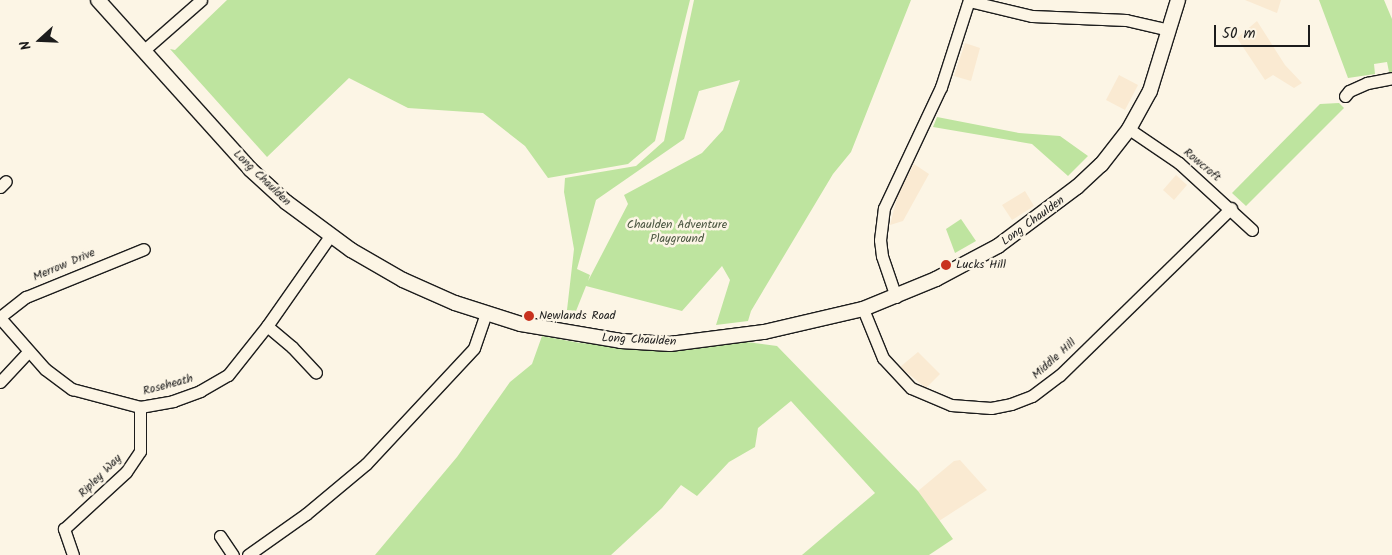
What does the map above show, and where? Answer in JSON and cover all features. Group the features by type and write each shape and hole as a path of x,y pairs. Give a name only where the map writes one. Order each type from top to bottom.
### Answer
{"street":[{"name":"Long Chaulden","path":"98,0 250,169 330,236 403,280 486,313 573,335 670,344 764,332 863,309 896,297 983,254 1047,212 1101,165 1129,129 1150,90 1178,0"},
{"path":"143,51 201,0"},
{"path":"896,297 882,256 880,240 884,208 930,114 969,0 1032,16 1110,18 1169,30"},
{"path":"1345,96 1349,91 1367,82 1392,78"},
{"name":"Rowcroft","path":"1129,129 1178,162 1231,208 1252,230"},
{"name":"Middle Hill","path":"863,309 883,358 911,388 951,406 991,408 1011,404 1032,396 1060,375 1231,208"},
{"name":"Roseheath","path":"0,318 28,352 72,389 140,407 182,398 228,376 267,326 330,236"},
{"name":"Merrow Drive","path":"0,318 26,297 144,248"},
{"path":"248,555 366,464 474,348 486,313"},
{"path":"267,326 292,347 316,373"},
{"path":"0,382 28,352"},
{"name":"Ripley Way","path":"73,555 64,529 126,472 140,451 140,407"},
{"path":"220,536 233,555"}],"shaded area":[{"path":"1245,0 1281,0 1277,13"},
{"path":"1257,21 1285,65 1302,83 1294,88 1273,75 1265,80 1237,38"},
{"path":"965,43 980,48 971,81 954,76"},
{"path":"1119,75 1138,85 1125,110 1106,100"},
{"path":"914,164 929,174 903,221 890,225 898,194"},
{"path":"1176,175 1187,185 1174,200 1163,190"},
{"path":"1025,191 1034,206 1012,220 1002,205"},
{"path":"918,352 940,374 926,388 900,367"},
{"path":"960,460 987,490 939,521 918,491 954,461"}],"green space":[{"path":"227,0 690,0 655,141 628,164 548,178 525,146 483,113 408,108 349,78 267,157 170,49 175,50"},
{"name":"Chaulden Adventure Playground","path":"694,0 911,0 851,152 833,174 751,311 748,321 716,325 730,280 722,266 682,311 586,286 576,311 567,310 574,249 564,192 565,178 636,166 664,141","holes":["740,80 723,130 702,153 624,195 628,204 588,281 590,275 577,269 596,200 684,139 699,91"]},
{"path":"1319,0 1384,0 1392,19 1392,72 1389,72 1387,62 1374,64 1375,74 1348,78"},
{"path":"1339,103 1344,108 1246,206 1232,193 1320,104"},
{"path":"937,117 1019,133 1060,136 1088,156 1068,176 1032,144 933,127"},
{"path":"961,219 976,241 955,253 946,229"},
{"path":"542,336 580,343 622,346 747,342 777,346 918,491 953,539 929,555 802,555 875,493 791,401 758,428 755,447 729,462 697,496 681,485 662,508 611,555 375,555 457,457 510,382 532,364"}],"place":[{"name":"Lucks Hill","path":"946,265"},
{"name":"Newlands Road","path":"529,316"}]}
